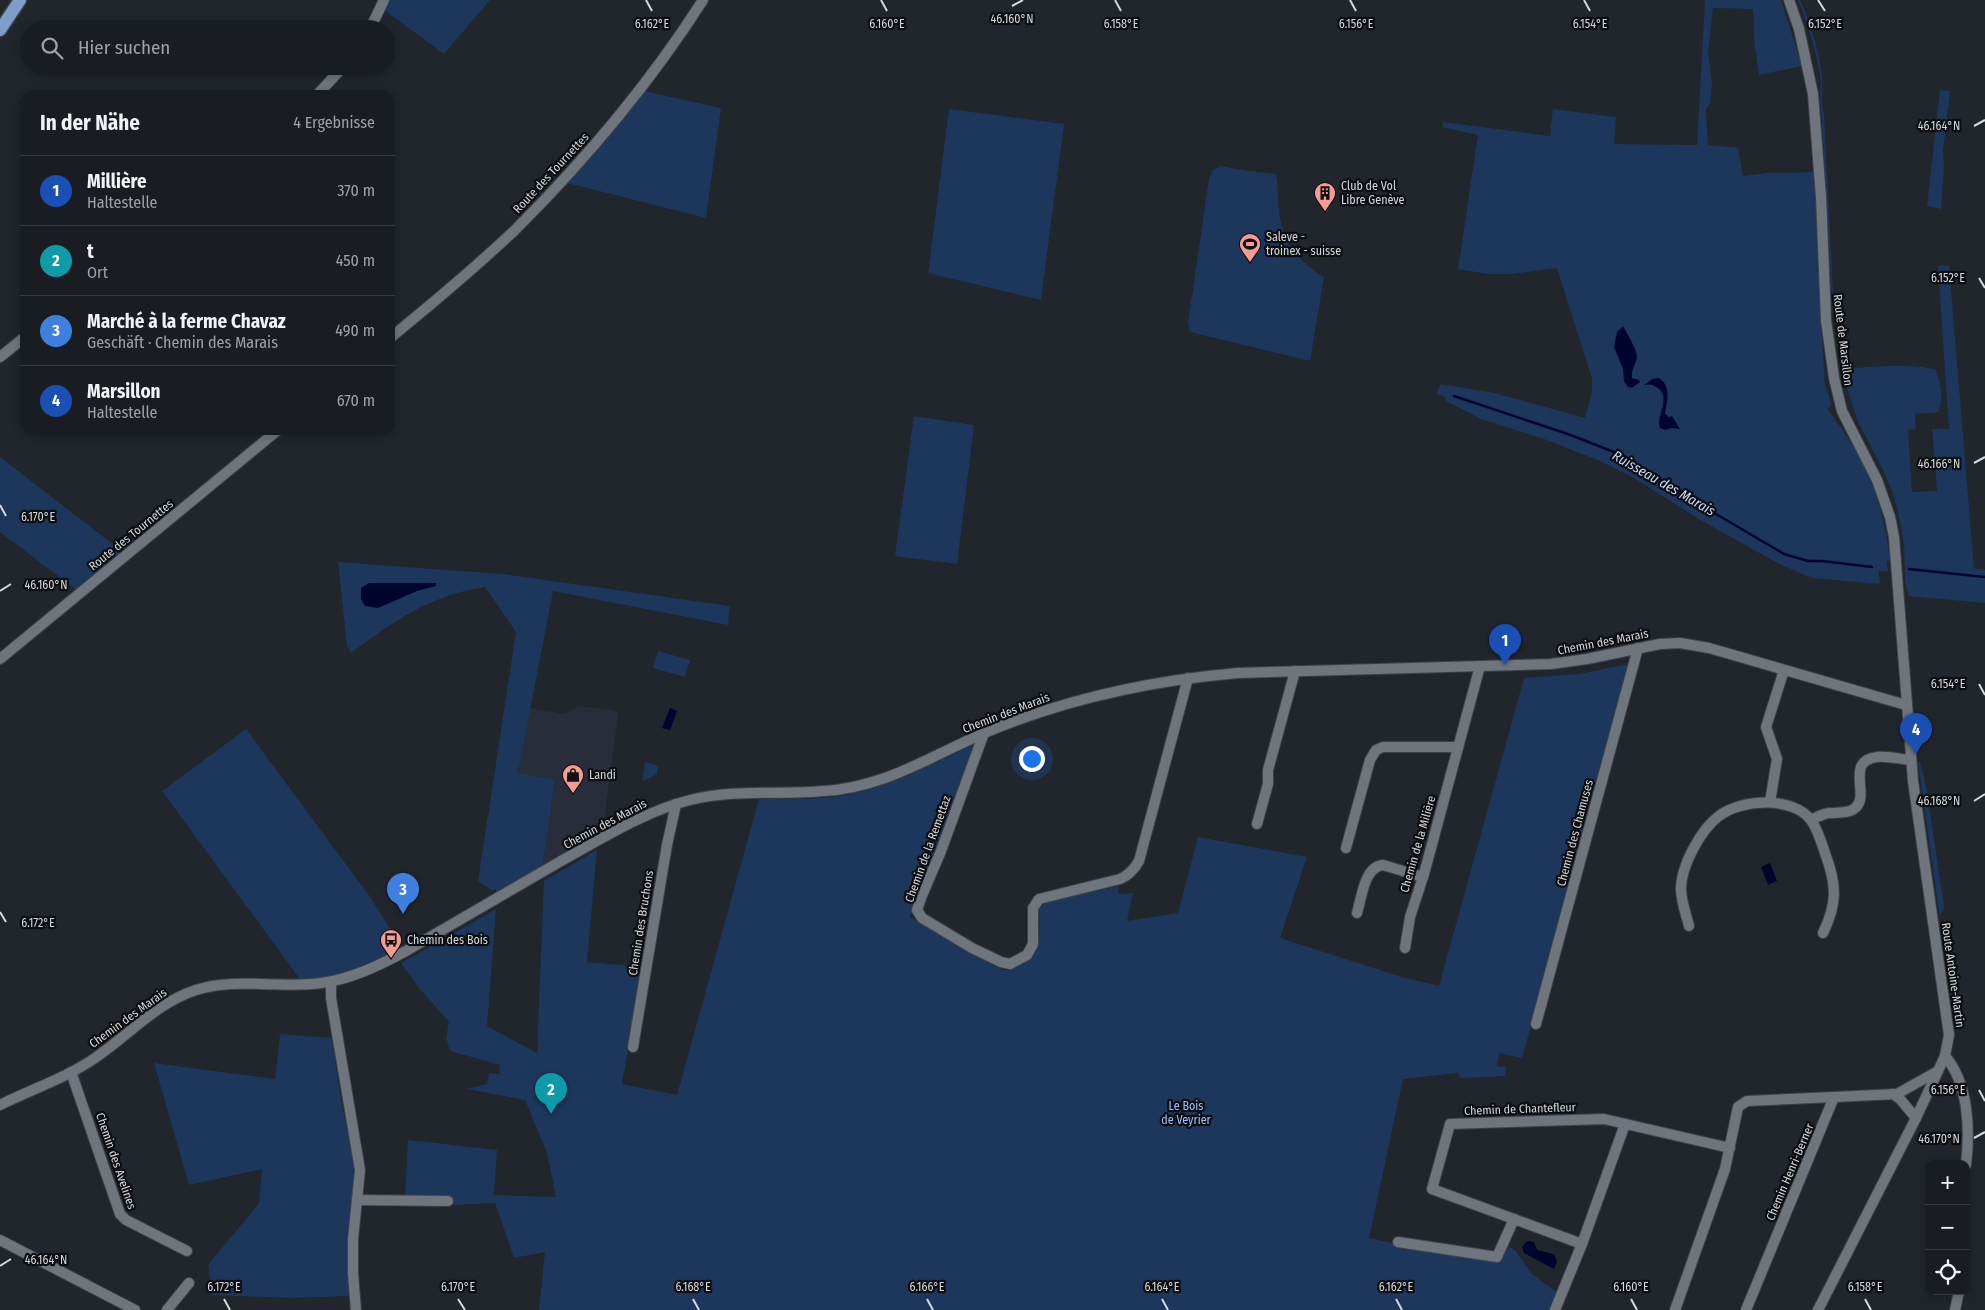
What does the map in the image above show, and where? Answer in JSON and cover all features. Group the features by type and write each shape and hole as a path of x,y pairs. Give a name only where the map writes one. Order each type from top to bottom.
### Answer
{"main road":[{"path":"0,30 20,0"}],"street":[{"path":"374,20 384,0"},
{"name":"Route des Tournettes","path":"395,334 486,256 562,182 641,89 703,0"},
{"name":"Route de Marsillon","path":"1789,0 1799,29 1813,94 1821,197 1826,320 1833,371 1842,411 1877,480 1890,518 1894,537 1906,706"},
{"path":"322,90 336,75"},
{"path":"0,358 20,341"},
{"name":"Route des Tournettes","path":"0,659 272,435"},
{"name":"Chemin des Marais","path":"0,1105 72,1072 98,1056 167,1003 197,990 221,985 331,982 359,974 390,959 612,832 644,816 676,804 727,794 811,792 854,786 896,774 984,733 1040,712 1080,700 1145,685 1238,672 1562,663 1660,644 1688,644 1906,706"},
{"name":"Chemin des Chamuses","path":"1536,1024 1638,648"},
{"name":"Chemin de la Milière","path":"1405,948 1410,918 1423,877 1480,666"},
{"path":"1770,802 1777,759 1766,727 1784,670"},
{"path":"1257,824 1268,784 1268,770 1295,671"},
{"name":"Chemin de la Remettaz","path":"984,733 941,851 917,910 922,918 972,948 1001,962 1010,964 1027,954 1033,944 1033,908 1039,900 1126,881 1139,862 1188,678"},
{"name":"Route Antoine-Martin","path":"1818,1310 1916,1118 1945,1056 1949,1041 1915,798 1906,706"},
{"path":"1346,848 1370,760 1376,750 1384,747 1458,746"},
{"path":"1811,820 1823,814 1852,810 1858,806 1860,797 1859,772 1862,765 1868,760 1878,757 1912,760"},
{"path":"1689,926 1682,896 1682,883 1689,858 1699,840 1711,824 1723,813 1744,806 1770,802 1789,806 1811,820 1832,870 1834,906 1823,933"},
{"name":"Chemin des Bruchons","path":"634,1047 667,845 676,804"},
{"path":"1357,912 1368,875 1377,866 1383,865 1423,877"},
{"path":"331,982 331,998 360,1170 353,1247 356,1310"},
{"path":"1945,1056 1956,1073 1963,1094 1968,1135 1966,1160"},
{"name":"Chemin des Avelines","path":"72,1072 120,1214 126,1220 187,1251"},
{"path":"1674,1310 1713,1207 1730,1148 1736,1111 1742,1102 1893,1094 1938,1072"},
{"path":"1893,1094 1900,1098 1916,1118"},
{"name":"Chemin Henri-Berner","path":"1746,1310 1834,1097"},
{"name":"Chemin de Chantefleur","path":"1582,1244 1432,1189 1450,1124 1596,1118 1730,1148"},
{"path":"1555,1310 1582,1244 1625,1124"},
{"path":"357,1200 448,1201"},
{"path":"1398,1242 1497,1257 1514,1219"},
{"path":"0,1240 135,1310"},
{"path":"167,1310 189,1283"},
{"path":"1955,1310 1957,1295"}],"shaded area":[{"path":"1623,326 1637,354 1632,378 1640,382 1632,388 1628,387 1624,381 1623,369 1614,347 1617,332"},
{"path":"1659,378 1667,390 1665,414 1669,417 1672,416 1680,429 1672,428 1665,430 1660,428 1659,419 1664,399 1663,394 1653,385 1644,385 1652,379"},
{"path":"369,583 436,583 436,586 417,591 378,608 365,606 361,599 361,588"},
{"path":"579,706 613,710 618,714 603,830 543,864 555,779 518,773 530,708 564,714"},
{"path":"670,708 677,711 670,730 662,728"},
{"path":"1770,863 1777,881 1768,885 1761,867"},
{"path":"1527,1241 1534,1242 1537,1250 1554,1254 1557,1261 1554,1269 1524,1253 1522,1247"}],"green space":[{"path":"389,0 490,0 444,54 384,10"},
{"path":"1705,0 1781,0 1802,66 1759,75 1754,39 1753,9 1713,8 1708,52 1712,83 1710,103 1706,110 1708,145 1738,148 1743,176 1767,173 1815,172 1825,385 1832,405 1827,409 1841,427 1862,462 1877,498 1887,537 1890,560 1887,562 1888,571 1879,571 1880,584 1812,578 1779,564 1697,518 1634,478 1600,461 1544,439 1481,419 1446,401 1444,396 1436,394 1441,384 1495,393 1585,418 1592,391 1592,379 1557,268 1512,274 1488,274 1458,269 1478,135 1442,127 1443,122 1550,136 1553,109 1616,117 1614,144 1697,145"},
{"path":"1798,0 1800,0 1808,19 1821,70 1834,313 1820,73 1810,33"},
{"path":"1940,90 1950,91 1943,151 1944,168 1941,209 1927,206"},
{"path":"644,91 721,108 706,218 567,183"},
{"path":"949,109 1064,124 1041,300 928,273"},
{"name":"Saleve - troinex - suisse","path":"1221,166 1276,174 1280,220 1287,240 1292,249 1306,264 1324,277 1310,361 1190,332 1188,323 1209,178 1213,170"},
{"path":"1938,266 1949,266 1974,568 1985,570 1985,603 1909,596 1905,582 1904,545 1893,494 1858,422 1841,369 1900,366 1935,369 1941,391 1941,402 1938,412 1915,414 1916,429 1908,430 1912,492 1937,491 1932,429 1949,429"},
{"path":"914,416 974,425 957,564 895,556"},
{"path":"0,457 123,552 78,591 0,532"},
{"path":"338,562 502,574 730,606 728,625 553,591 518,773 555,779 543,864 535,871 496,893 496,889 493,891 478,881 516,632 485,587 446,596 429,603 398,620 351,653 347,646"},
{"path":"658,651 690,660 685,677 653,668"},
{"name":"Le Bois de Veyrier","path":"1633,663 1522,1058 1499,1053 1497,1066 1506,1067 1505,1076 1460,1078 1458,1073 1403,1079 1369,1238 1432,1252 1500,1261 1509,1247 1516,1251 1532,1274 1558,1293 1551,1310 539,1310 545,1252 514,1258 495,1203 451,1205 451,1198 405,1196 408,1140 497,1150 494,1195 556,1197 547,1153 525,1100 467,1089 487,1084 489,1073 499,1074 500,1065 450,1051 446,1038 449,1022 419,988 401,963 496,909 487,1026 537,1053 544,881 597,850 587,962 642,967 622,1084 677,1095 759,799 814,799 852,794 905,777 973,745 974,756 939,849 910,917 1002,970 1014,968 1025,960 1034,949 1039,938 1039,909 1045,902 1119,886 1118,894 1133,893 1127,921 1178,913 1198,837 1307,857 1280,938 1402,977 1439,986 1524,678 1579,674"},
{"path":"246,729 368,894 402,947 365,965 340,974 327,977 299,978 162,791"},
{"path":"645,762 658,766 657,774 642,782"},
{"path":"1918,762 1920,762 1927,791 1944,907 1940,918"},
{"path":"280,1034 332,1038 341,1101 353,1157 354,1174 348,1238 349,1296 292,1298 212,1295 208,1265 259,1203 262,1169 189,1185 154,1063 275,1079"}],"waterway":[{"name":"Ruisseau des Marais","path":"1454,396 1568,434 1624,456 1784,554 1808,561 1872,567"},
{"name":"Ruisseau des Marais","path":"1909,569 1985,577"}],"place":[{"name":"Club de Vol Libre Genève","path":"1325,212"},
{"name":"Saleve - troinex - suisse","path":"1250,263"},
{"name":"Millière","path":"1505,665"},
{"name":"Marsillon","path":"1916,754"},
{"name":"Landi","path":"573,794"},
{"name":"Marché à la ferme Chavaz","path":"403,914"},
{"name":"Chemin des Bois","path":"391,959"},
{"name":"t","path":"551,1114"}]}
